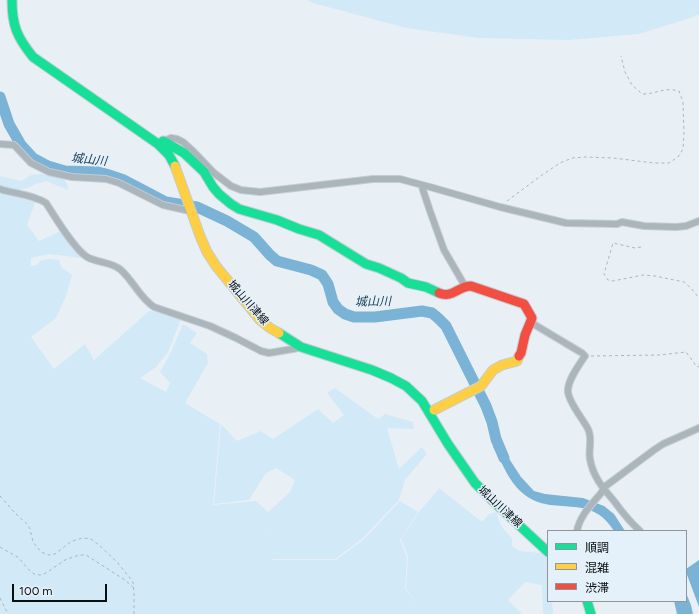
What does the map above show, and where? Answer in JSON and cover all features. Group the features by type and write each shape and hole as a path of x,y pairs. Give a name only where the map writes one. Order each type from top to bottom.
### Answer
{"main road":[{"name":"城山川津線","path":"12,0 13,20 16,31 20,40 33,57 161,142 173,162 207,252 216,266 260,320 301,347 385,375 406,386 422,401 448,444 475,483 547,551"},
{"path":"161,142 184,153 204,172 219,194 239,209 277,220 319,235 366,264 379,268 401,278 408,283 426,287 443,295 451,294 465,286 471,286 524,304 532,318 517,361 502,365 493,370 481,386 434,410"},
{"path":"587,602 591,614"}],"street":[{"path":"161,142 171,138 183,142 214,173 231,186 241,190 260,192 373,179 400,180 566,223 617,224 622,222 644,226 676,227 686,226 699,221"},
{"path":"0,144 14,145 32,163 49,172 72,177 106,179 119,183 163,205 189,207"},
{"path":"422,186 444,250 465,286"},
{"path":"0,189 40,198 46,203 78,250 95,261 116,266 123,272 147,303 154,307 210,326 261,351 269,353 301,347"},
{"path":"530,322 585,356 572,376 568,386 571,402 589,430 590,458 594,473 603,488 639,530"},
{"path":"577,530 580,520 587,509 602,492 603,488 654,450 699,428"}],"path":[{"path":"500,207 542,175 560,163 572,158 613,158 654,163 669,163 678,157 683,148 684,133 683,102 679,91 672,89 642,94 632,85 625,72 621,56"},
{"path":"641,247 635,248 612,243 604,274 608,280 613,281 643,275 655,276 684,282 699,298"},
{"path":"585,356 659,355 686,352 697,366 699,366"},
{"path":"0,496 28,525 33,542 41,552 49,555 55,554 72,541 84,538 91,539 100,545 118,563 133,582 134,614"},
{"path":"0,547 19,558 34,574 40,575 46,573 65,560 79,555 86,555 125,580 134,588"},
{"path":"0,598 8,614"}],"shaded area":[{"path":"307,0 699,0 699,14 639,34 569,40 479,38 406,28 313,3"},
{"path":"42,174 64,179 68,186 68,190 46,181 19,190 0,186 0,176 21,181 31,175"},
{"path":"0,193 36,200 27,225 39,241 61,231 72,249 82,258 49,254 31,258 31,266 37,265 40,261 49,259 59,260 61,267 72,275 66,296 56,318 31,337 54,369 85,344 94,360 149,311 163,313 181,319 168,352 156,367 140,378 166,392 170,383 160,372 170,354 183,324 197,333 190,343 207,354 208,363 185,403 220,424 213,505 256,501 268,512 273,560 336,560 363,540 400,501 418,512 400,540 407,558 405,589 419,606 406,589 408,557 401,539 419,512 439,488 482,522 489,514 497,512 500,523 512,538 512,546 519,551 541,553 547,558 547,602 552,602 553,614 543,614 542,585 525,582 508,600 522,614 0,614"},
{"path":"335,388 378,419 385,414 413,422 414,429 387,428 399,469 422,447 427,454 405,480 399,500 362,539 335,559 273,559 268,512 290,492 295,480 276,468 266,473 249,500 214,504 221,424 237,441 261,431 273,439 318,409 333,423 344,415 327,393"}],"water":[{"path":"503,444 508,457 521,477 534,491 545,494 583,498 604,506 614,514 624,530 613,530 605,519 594,512 583,508 547,504 536,501 525,495 510,479 493,447"},
{"path":"699,560 699,607 687,575 687,568"},
{"path":"687,595 693,614 677,614 674,602 687,602"}],"waterway":[{"name":"城山川","path":"0,97 9,124 21,145 33,158 48,166 65,171 98,172 106,174 124,180 166,202 197,207 227,221 254,237 277,261 311,270 322,275 328,284 333,302 338,309 345,314 354,317 375,317 422,311 432,313 446,326 486,406 496,439 504,458"}],"traffic: fast":[{"path":"12,0 16,31 33,57 158,144 169,155 175,166"},
{"path":"163,141 184,153 204,172 219,194 239,209 277,220 319,235 366,264 379,268 401,278 408,283 426,287 439,293"},
{"path":"279,333 301,347 372,370 406,386 422,401 448,444 475,483 547,551"},
{"path":"587,602 591,614"}],"traffic: slow":[{"path":"175,166 207,252 216,266 260,320 279,333"},
{"path":"434,410 481,386 493,370 502,365 517,361 519,356"}],"traffic: jam":[{"path":"439,293 448,294 471,286 524,304 532,318 519,356"}]}
